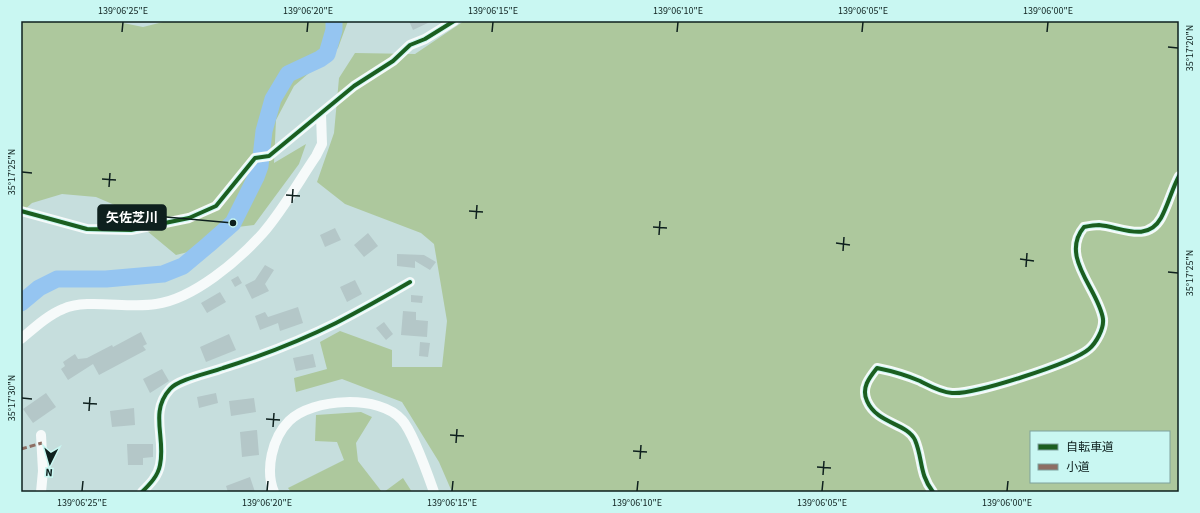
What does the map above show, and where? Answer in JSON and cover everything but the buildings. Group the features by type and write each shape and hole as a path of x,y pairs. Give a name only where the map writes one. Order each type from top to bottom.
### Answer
{"street":[{"path":"21,211 87,229 131,230 189,218 216,206 256,158 269,156 354,86 393,61 410,45 425,39 454,21"},
{"path":"21,339 63,308 79,305 139,306 157,304 181,297 202,286 232,262 268,226 316,156 322,144 321,114"},
{"path":"933,492 925,482 915,441 910,433 871,411 864,395 867,380 877,368 891,370 938,390 952,393 975,391 1041,371 1069,360 1089,349 1100,334 1103,320 1077,258 1079,233 1084,227 1098,225 1134,232 1147,232 1153,228 1161,218 1179,176"},
{"path":"142,492 157,474 160,465 161,452 158,412 162,399 171,388 185,381 261,354 335,324 410,282"},
{"path":"274,492 270,468 272,452 279,435 289,420 312,407 336,403 369,402 388,409 402,420 434,492"},
{"path":"41,435 43,471 41,492"}],"green space":[{"path":"21,21 113,21 143,27 167,21 348,21 338,48 294,86 276,120 274,163 306,144 299,164 254,225 221,229 192,251 176,255 117,206 96,197 62,194 32,203 21,213"},
{"path":"464,21 1179,21 1179,492 452,492 439,462 402,402 342,379 296,392 294,378 327,369 320,342 340,331 392,350 392,367 442,367 447,321 434,244 421,233 345,204 317,182 334,133 339,78 355,53 415,54"},
{"path":"361,412 372,417 356,443 358,461 382,492 291,492 288,488 344,460 337,442 315,441 316,415"},
{"path":"403,478 412,492 384,492"}],"waterway":[{"path":"21,303 39,288 57,279 106,279 163,274 183,266 233,223 260,166 264,131 273,99 288,74 320,59 327,54 334,30 334,21"}],"marked path":[{"path":"21,449 42,443"}],"cycle path":[{"path":"21,211 87,229 131,230 189,218 216,206 255,158 269,156 354,86 393,61 410,45 425,39 454,21"},
{"path":"933,492 925,479 915,440 911,434 884,419 872,409 867,401 865,396 865,387 877,368 899,373 935,388 952,393 980,389 1044,370 1064,362 1089,349 1099,336 1103,319 1100,308 1078,262 1076,250 1077,238 1084,227 1093,225 1107,226 1133,232 1141,232 1155,226 1166,208 1179,176"},
{"path":"142,492 153,480 159,469 161,455 159,426 160,407 164,398 174,385 187,379 266,353 322,330 410,282"}],"place":[{"name":"矢佐芝川","path":"233,223"}]}
